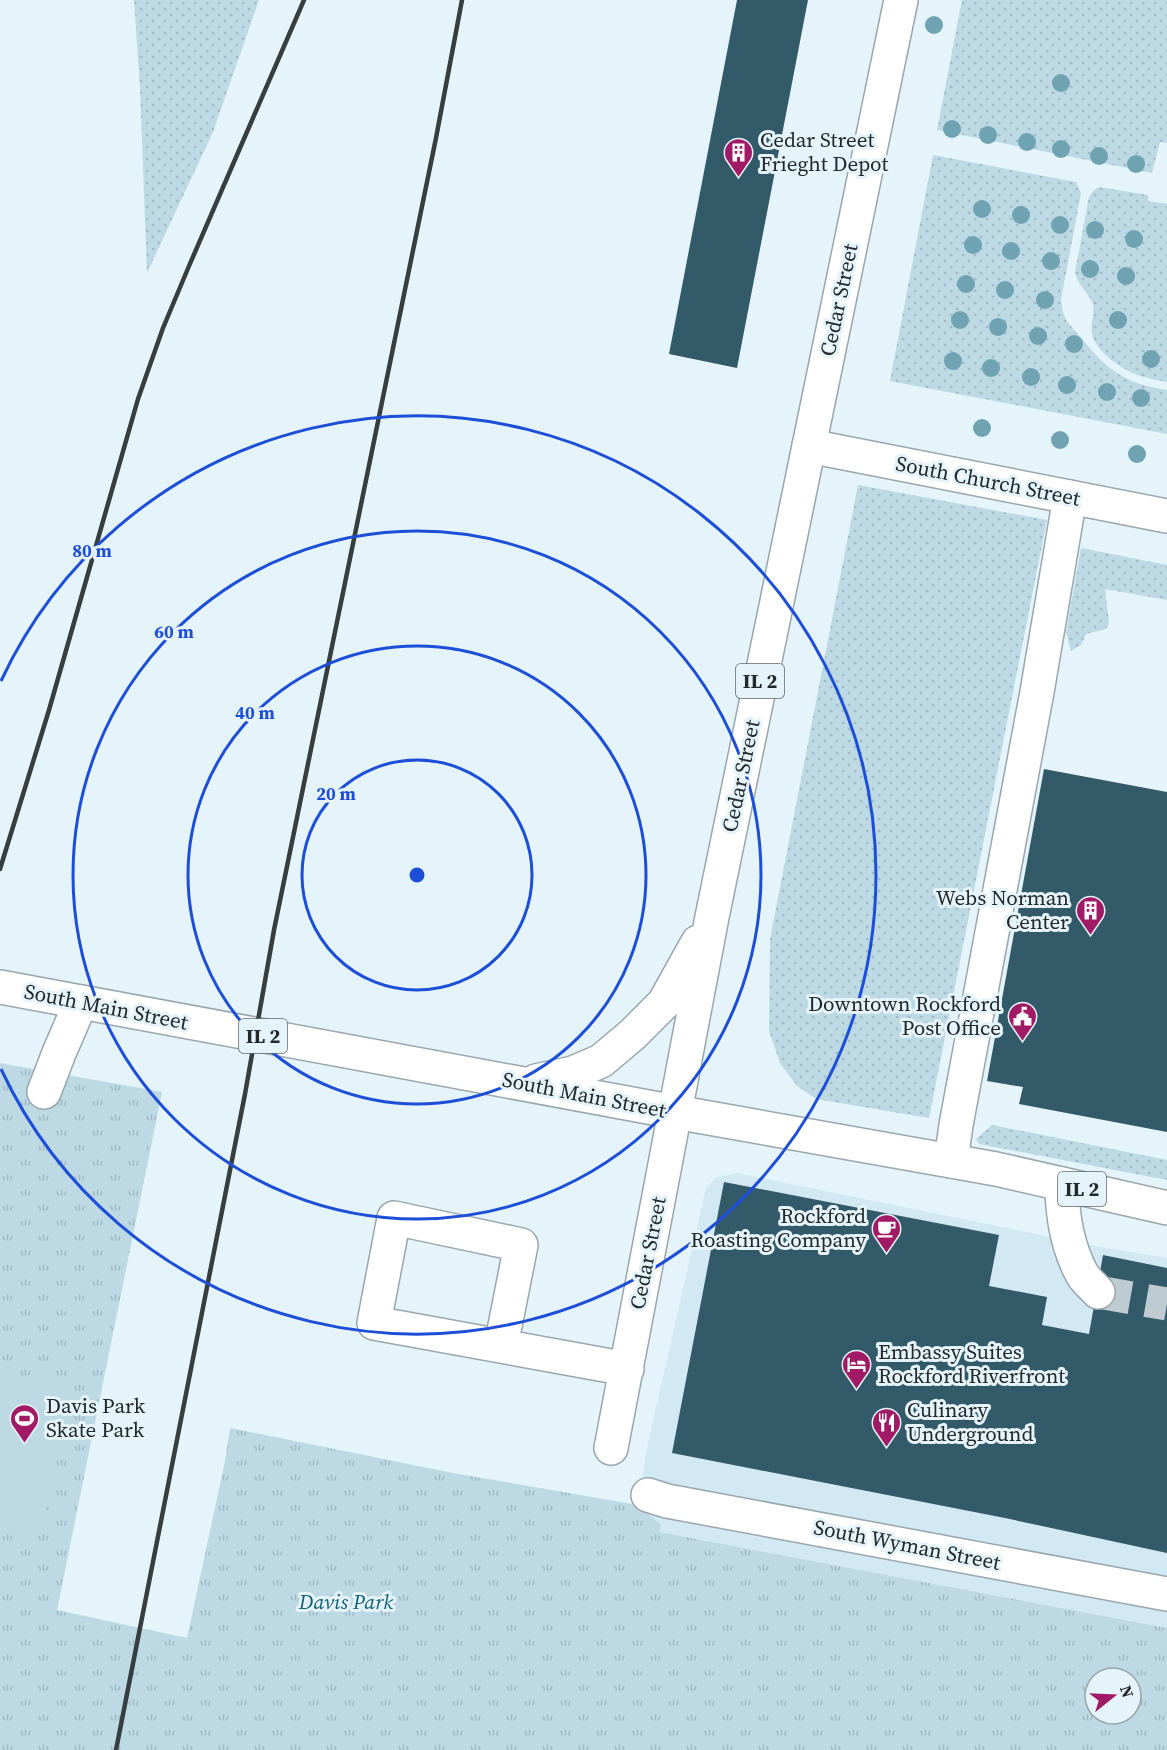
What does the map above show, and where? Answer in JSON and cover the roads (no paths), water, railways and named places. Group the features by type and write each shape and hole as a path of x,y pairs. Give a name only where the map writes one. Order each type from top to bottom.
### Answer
{"main road":[{"name":"Cedar Street","path":"611,1448 712,917 901,0"},
{"name":"South Church Street","path":"809,446 1167,516"},
{"path":"951,1161 1070,497"},
{"name":"IL 2","path":"526,1083 573,1073 601,1061 632,1035 664,1003 712,917"},
{"name":"South Main Street","path":"0,987 996,1169 1167,1208"},
{"path":"44,1092 58,1053 81,1002"},
{"path":"1062,1184 1062,1211 1068,1241 1083,1276 1098,1292"},
{"path":"501,1346 521,1245 394,1218 374,1323 627,1369"},
{"name":"South Wyman Street","path":"648,1495 668,1501 1167,1594"}],"tunnel":[{"path":"1098,1292 1167,1304"}],"railway":[{"path":"0,869 49,710 138,399 163,328 304,0"},
{"path":"116,1750 245,1094 274,930 436,138 462,0"}],"place":[{"name":"Cedar Street Frieght Depot","path":"739,178"},
{"name":"Webs Norman Center","path":"1090,936"},
{"name":"Downtown Rockford Post Office","path":"1022,1042"},
{"name":"Rockford Roasting Company","path":"887,1254"},
{"name":"Embassy Suites Rockford Riverfront","path":"857,1390"},
{"name":"Davis Park Skate Park","path":"25,1444"},
{"name":"Culinary Underground","path":"886,1448"}],"park label":[{"name":"Davis Park","path":"346,1602"}]}
